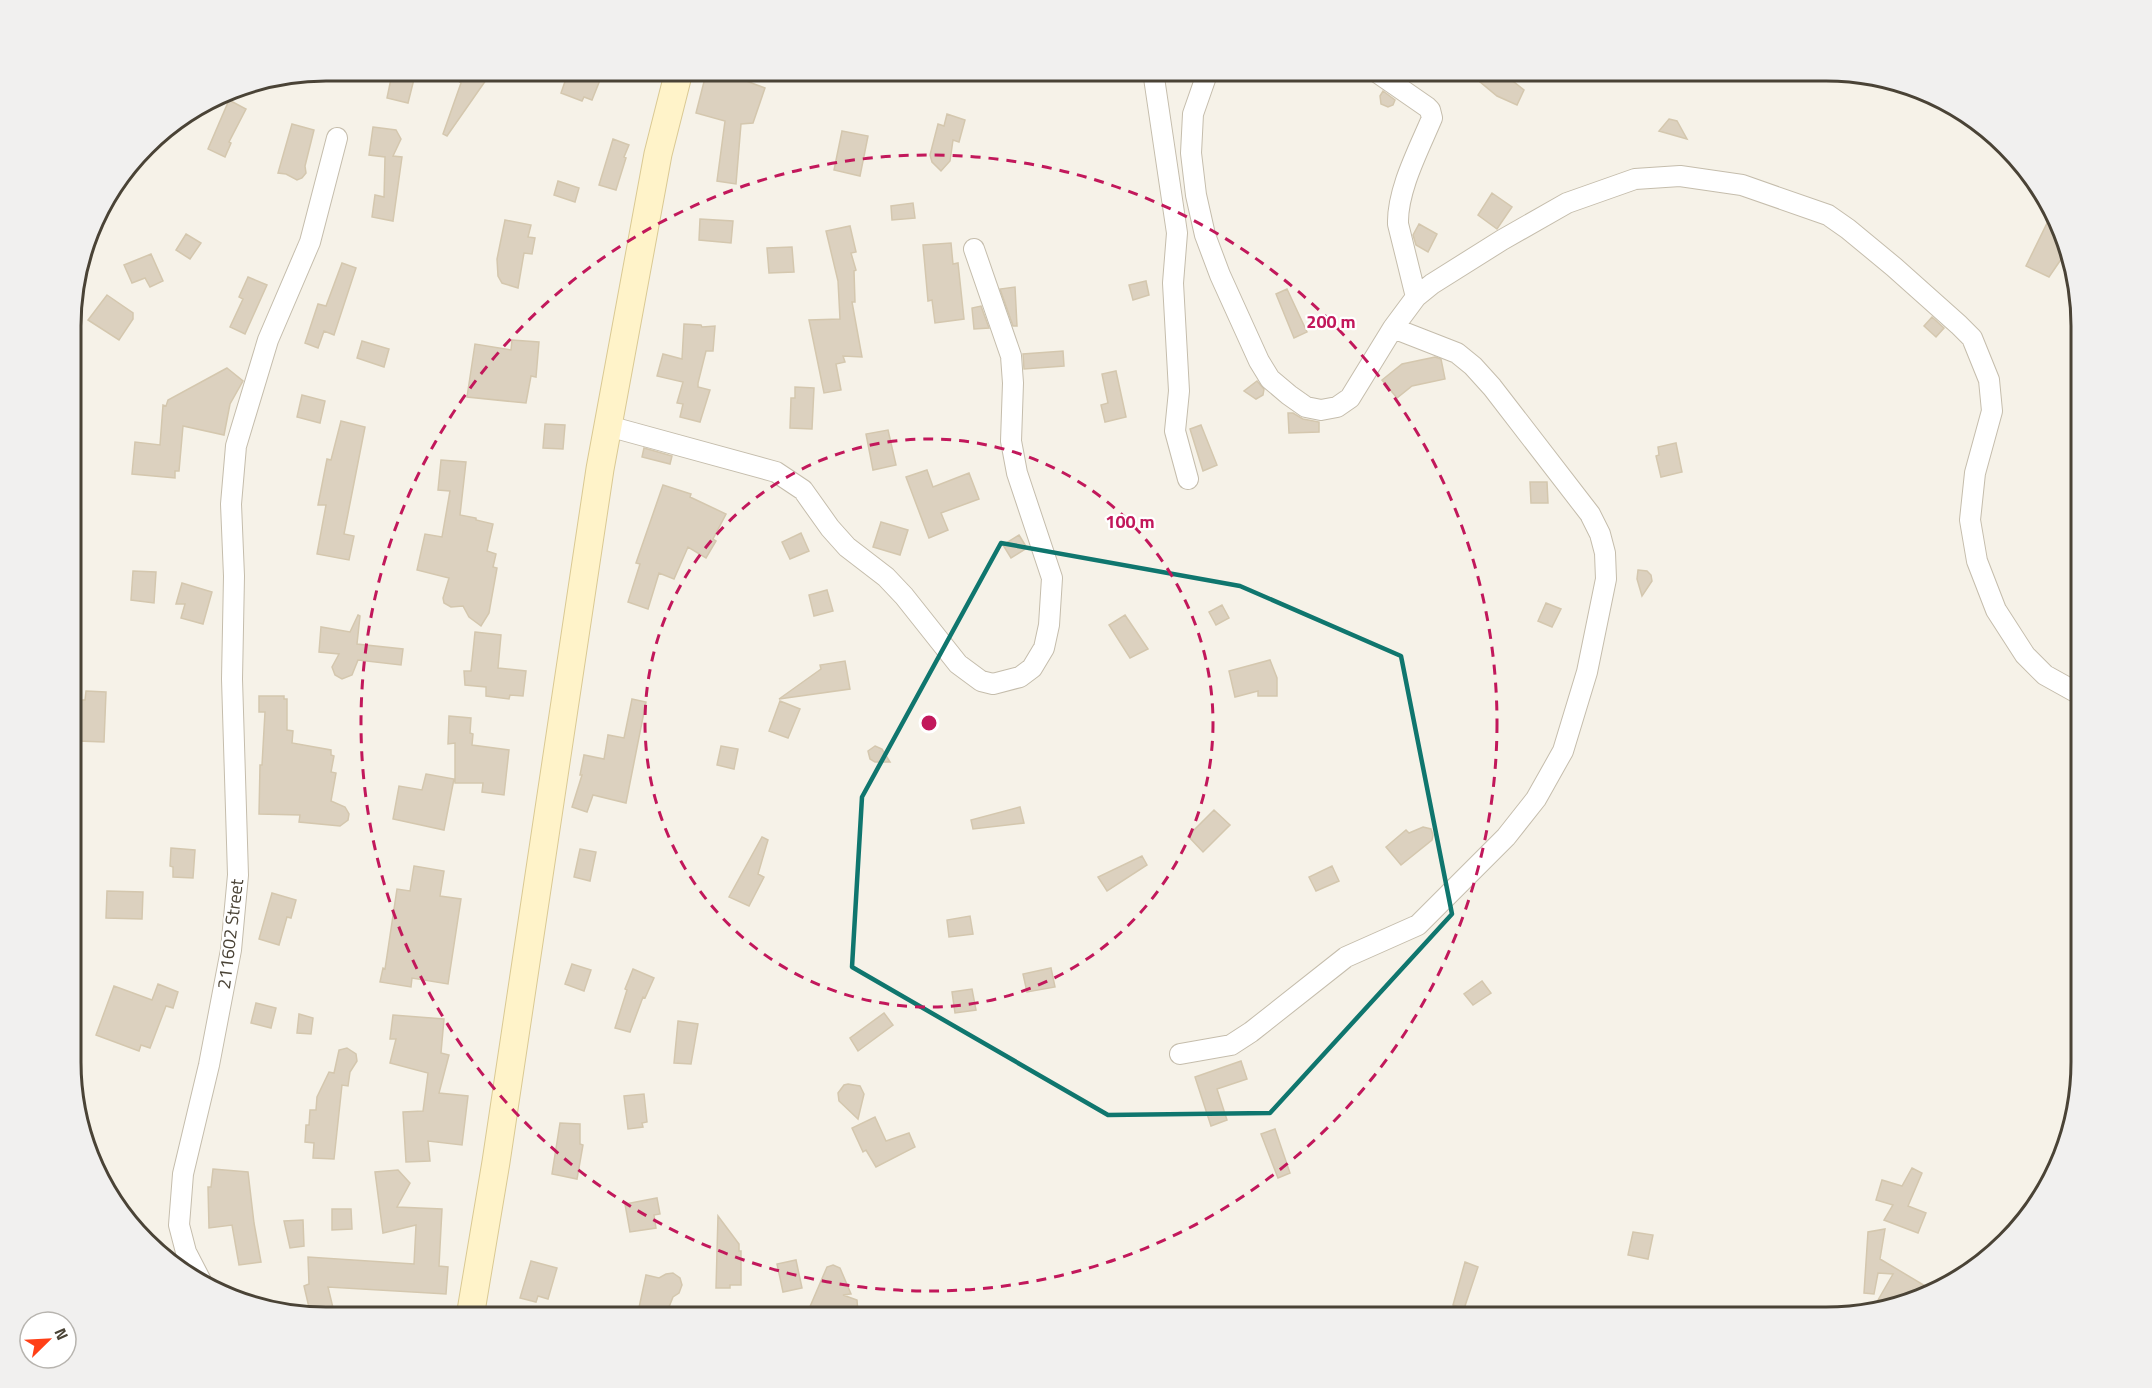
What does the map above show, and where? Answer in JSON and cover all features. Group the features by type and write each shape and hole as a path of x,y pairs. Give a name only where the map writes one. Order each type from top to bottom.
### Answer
{"street":[{"path":"472,1307 496,1162 562,716 608,426 658,154 677,81"},
{"path":"1155,81 1177,233 1173,283 1179,391 1175,431 1188,479"},
{"path":"1204,81 1193,114 1191,153 1196,195 1205,235 1220,275 1259,361 1270,378 1306,406 1321,410 1337,407 1350,398 1393,328 1416,297 1432,284 1567,203 1635,179 1680,176 1742,185 1828,215 1848,229 1894,267 1972,338 1989,380 1992,411 1975,472 1970,520 1977,561 1996,610 2025,655 2045,675 2071,689"},
{"path":"1390,81 1430,110 1432,118 1415,157 1398,214 1398,224 1416,297"},
{"name":"211602 Street","path":"195,1269 186,1252 179,1225 183,1174 209,1065 231,950 238,875 232,679 234,576 231,504 236,446 268,340 310,242 337,138"},
{"path":"608,426 776,472 794,482 803,490 830,528 847,547 886,578 904,596 958,664 981,681 993,684 1020,677 1032,668 1044,648 1049,625 1052,578 1017,473 1011,441 1013,383 1011,356 974,249"},
{"path":"1180,1054 1231,1046 1346,957 1418,924 1506,837 1536,799 1563,751 1583,683 1606,579 1605,553 1600,534 1590,514 1492,387 1473,366 1457,352 1393,328"}],"highlighted area":[{"path":"1001,543 1240,586 1401,656 1452,914 1270,1113 1108,1115 852,967 862,797"}],"building":[{"path":"391,81 414,81 408,103 387,98"},
{"path":"458,81 485,81 447,136 443,134 461,83"},
{"path":"565,81 600,81 592,100 584,97 582,101 561,93"},
{"path":"704,81 746,81 765,88 753,123 741,124 736,184 717,181 725,121 696,113"},
{"path":"1479,81 1513,81 1524,90 1517,105 1497,96"},
{"path":"1383,91 1395,100 1393,105 1388,107 1381,104 1380,96"},
{"path":"228,102 246,109 229,142 231,143 225,157 208,149"},
{"path":"947,114 965,120 959,142 953,140 950,161 941,171 932,162 930,155 938,124 944,126"},
{"path":"1669,119 1677,121 1687,139 1659,131"},
{"path":"292,124 314,130 305,166 306,173 297,180 286,174 278,173"},
{"path":"373,127 396,130 401,139 393,156 402,157 393,221 372,217 375,195 384,197 385,157 369,155"},
{"path":"842,131 868,136 860,176 834,170"},
{"path":"613,139 629,145 616,190 599,185"},
{"path":"558,181 579,188 575,202 554,195"},
{"path":"1492,193 1512,207 1497,229 1478,215"},
{"path":"913,203 915,218 892,220 891,206"},
{"path":"700,219 733,221 731,243 699,240"},
{"path":"505,220 531,225 528,237 535,238 532,254 524,253 518,288 502,283 498,276 497,259"},
{"path":"2048,222 2062,259 2049,277 2026,266"},
{"path":"1419,224 1437,234 1428,252 1416,245 1413,235"},
{"path":"850,226 856,252 851,253 856,270 854,271 855,302 852,302 862,357 843,356 845,362 836,364 841,390 824,393 809,320 840,319 838,281 826,231"},
{"path":"186,234 201,243 190,259 176,250"},
{"path":"951,243 953,264 958,263 964,319 935,323 932,300 928,301 923,245"},
{"path":"792,247 794,272 769,273 767,248"},
{"path":"151,254 163,281 150,287 145,278 132,283 124,265"},
{"path":"342,263 356,268 334,335 324,331 318,348 305,343 318,304 326,306"},
{"path":"248,277 267,285 245,334 230,327 243,299 239,297"},
{"path":"1146,281 1149,295 1133,300 1129,285"},
{"path":"1015,287 1017,326 1013,326 1000,289"},
{"path":"1287,289 1307,332 1294,338 1276,294"},
{"path":"107,295 133,313 133,319 119,340 88,320"},
{"path":"981,306 989,328 974,329 972,308"},
{"path":"1932,317 1944,328 1936,337 1924,326"},
{"path":"684,324 701,325 702,327 715,326 713,351 706,351 698,383 698,387 710,390 700,422 680,417 683,404 677,403 683,382 657,376 663,354 682,359"},
{"path":"512,340 539,342 536,377 531,376 526,403 467,397 475,344 511,350"},
{"path":"362,341 389,349 384,367 357,358"},
{"path":"1063,351 1064,366 1024,369 1023,354"},
{"path":"1435,357 1441,359 1445,379 1412,386 1397,398 1382,380 1402,364"},
{"path":"227,368 243,381 230,404 224,435 183,426 179,471 175,471 175,478 132,474 135,442 160,445 163,405 166,406 168,400"},
{"path":"1116,371 1126,417 1105,422 1101,405 1108,403 1102,374"},
{"path":"1257,381 1264,389 1263,395 1256,399 1244,391"},
{"path":"795,387 814,388 812,429 790,428 791,398 795,398"},
{"path":"302,395 325,401 320,423 297,417"},
{"path":"1288,413 1319,422 1319,432 1289,433"},
{"path":"341,421 365,427 344,534 354,536 349,560 317,554 326,505 318,505 327,459 331,460"},
{"path":"545,424 565,425 563,449 543,448"},
{"path":"1201,425 1217,465 1203,471 1190,429"},
{"path":"888,430 896,465 873,470 866,434"},
{"path":"1676,443 1682,472 1661,477 1656,456 1659,455 1658,447"},
{"path":"644,448 672,456 670,464 642,457"},
{"path":"441,460 466,462 460,515 493,524 487,551 496,554 493,567 497,568 489,613 481,626 469,617 463,606 451,607 444,603 443,598 449,578 417,570 425,534 442,537 450,491 438,490"},
{"path":"927,470 933,487 969,473 979,499 941,513 948,530 929,538 906,477"},
{"path":"1530,482 1547,482 1548,503 1531,503"},
{"path":"663,485 691,494 690,497 726,514 713,539 716,541 706,558 688,547 674,579 659,573 648,609 628,602 640,564 636,563"},
{"path":"881,522 908,530 900,555 873,547"},
{"path":"801,533 809,551 790,559 782,542"},
{"path":"1019,535 1027,548 1011,558 1003,545"},
{"path":"1638,570 1647,571 1652,581 1642,596 1637,579"},
{"path":"133,571 156,572 154,603 131,600"},
{"path":"182,583 212,592 203,624 181,618 185,604 176,604"},
{"path":"827,590 833,611 814,616 809,595"},
{"path":"1546,603 1561,609 1552,627 1538,621"},
{"path":"1222,605 1229,618 1216,625 1209,612"},
{"path":"358,615 360,616 357,644 403,649 401,665 358,660 352,675 342,679 335,675 332,667 339,654 319,652 321,627 350,632"},
{"path":"1125,615 1148,649 1130,658 1109,625"},
{"path":"475,632 501,635 498,668 526,671 523,696 510,695 509,699 486,696 486,687 465,685 464,671 471,671"},
{"path":"1270,660 1277,678 1277,696 1258,696 1258,691 1235,697 1229,671"},
{"path":"845,661 850,689 779,699 821,669 820,665"},
{"path":"86,691 106,692 104,742 81,741 81,700 85,700"},
{"path":"259,696 284,696 284,699 287,699 287,730 293,731 292,743 331,750 331,755 334,756 331,772 336,773 331,801 345,807 349,814 348,820 340,826 299,822 300,815 259,814 260,765 262,765 265,712 259,712"},
{"path":"632,699 646,702 626,803 593,795 587,812 572,807 582,775 580,775 584,755 604,759 608,735 624,738"},
{"path":"780,701 800,709 788,738 769,731"},
{"path":"449,716 471,718 472,745 509,750 504,795 482,792 483,783 455,783 455,743 448,744"},
{"path":"721,746 738,749 734,769 717,765"},
{"path":"875,746 882,749 890,762 875,762 870,759 868,751"},
{"path":"426,774 454,779 444,830 393,819 399,786 422,790"},
{"path":"1020,807 1024,823 973,829 971,820"},
{"path":"1214,810 1230,825 1203,852 1188,836"},
{"path":"1423,827 1431,829 1432,840 1401,865 1386,847 1406,830 1409,833"},
{"path":"762,837 768,840 758,874 764,877 749,906 729,897"},
{"path":"171,848 195,850 193,878 173,877 173,867 170,866"},
{"path":"580,849 596,852 590,881 574,877"},
{"path":"1142,856 1147,865 1107,891 1098,877"},
{"path":"414,866 444,871 440,896 461,899 448,984 412,978 411,987 380,982 383,968 385,969 397,889 410,891"},
{"path":"1332,866 1339,881 1316,891 1309,877"},
{"path":"107,891 143,892 142,919 106,918"},
{"path":"272,893 296,900 291,918 287,917 279,945 259,939"},
{"path":"970,916 973,934 949,937 947,920"},
{"path":"572,964 591,970 584,991 565,984"},
{"path":"1051,968 1055,987 1027,992 1023,974"},
{"path":"633,969 654,978 645,998 643,997 630,1032 615,1028 627,990 625,989"},
{"path":"1482,981 1491,993 1473,1005 1464,994"},
{"path":"158,984 178,992 173,1008 166,1006 150,1048 141,1045 139,1051 96,1035 114,986 152,1000"},
{"path":"972,989 976,1010 955,1013 952,992"},
{"path":"256,1003 276,1008 271,1028 251,1023"},
{"path":"884,1013 893,1025 858,1051 850,1038"},
{"path":"299,1014 313,1018 311,1034 297,1033"},
{"path":"393,1015 444,1019 441,1053 449,1055 439,1093 468,1096 462,1145 428,1141 430,1161 406,1162 403,1112 423,1111 428,1073 390,1063 396,1039 390,1039"},
{"path":"678,1021 698,1024 691,1064 674,1063"},
{"path":"347,1048 356,1054 357,1061 350,1072 348,1086 342,1085 334,1159 313,1158 314,1143 305,1142 310,1110 316,1110 317,1097 329,1072 334,1073 339,1050"},
{"path":"1241,1061 1247,1079 1217,1089 1227,1120 1211,1126 1195,1077"},
{"path":"844,1085 860,1086 864,1094 858,1119 839,1101 838,1093"},
{"path":"644,1094 647,1122 642,1123 643,1127 628,1129 624,1096"},
{"path":"875,1117 886,1141 909,1133 915,1147 876,1167 866,1150 863,1152 852,1128"},
{"path":"560,1123 580,1124 580,1144 583,1145 577,1179 552,1174"},
{"path":"1275,1129 1290,1173 1278,1178 1261,1134"},
{"path":"1912,1168 1922,1173 1908,1206 1926,1213 1918,1233 1884,1220 1893,1205 1876,1200 1882,1180 1902,1186"},
{"path":"213,1169 248,1172 261,1262 239,1265 232,1225 209,1228 208,1187 211,1187"},
{"path":"398,1170 410,1183 397,1207 442,1209 439,1266 448,1267 446,1294 328,1287 333,1307 309,1306 304,1286 309,1284 308,1257 414,1264 416,1225 383,1233 375,1172"},
{"path":"657,1198 660,1214 654,1215 656,1228 630,1232 625,1204"},
{"path":"332,1209 351,1209 352,1229 332,1230"},
{"path":"718,1216 739,1244 739,1251 741,1251 741,1285 730,1285 730,1288 716,1288"},
{"path":"303,1220 304,1246 290,1248 284,1221"},
{"path":"1885,1229 1880,1259 1925,1286 1877,1301 1893,1274 1878,1273 1874,1294 1864,1293 1868,1232"},
{"path":"1633,1232 1653,1235 1648,1259 1628,1255"},
{"path":"796,1260 802,1288 783,1292 777,1264"},
{"path":"531,1261 557,1268 548,1299 538,1296 536,1302 520,1298"},
{"path":"1465,1262 1478,1267 1465,1307 1453,1305"},
{"path":"833,1265 840,1268 851,1294 843,1295 857,1300 858,1307 810,1307 827,1267"},
{"path":"673,1273 680,1278 682,1285 669,1307 639,1307 646,1275 659,1278"}]}
